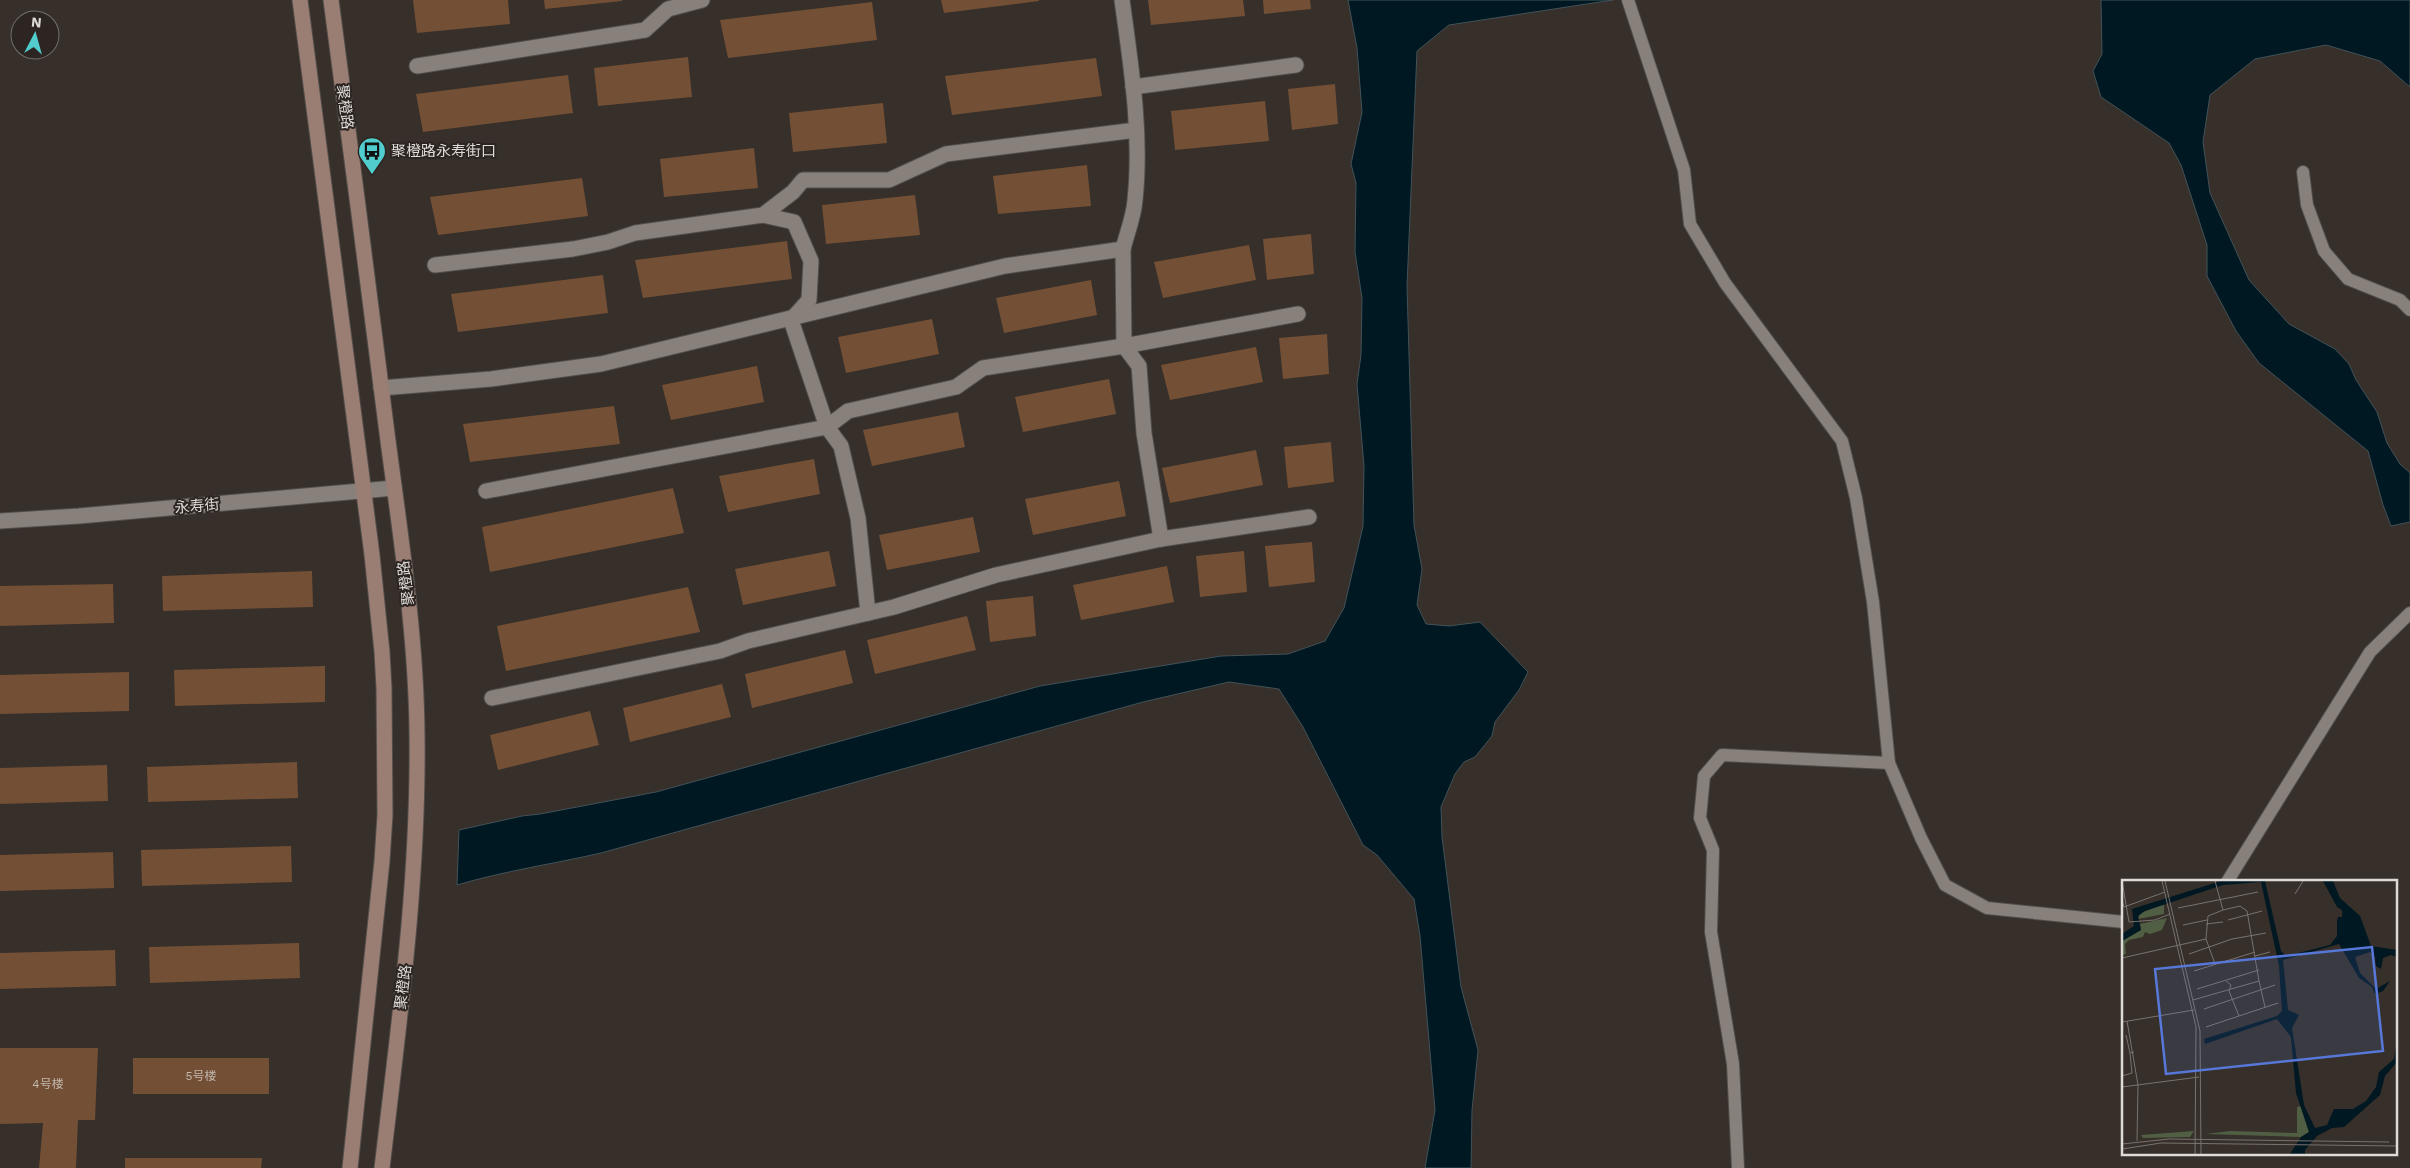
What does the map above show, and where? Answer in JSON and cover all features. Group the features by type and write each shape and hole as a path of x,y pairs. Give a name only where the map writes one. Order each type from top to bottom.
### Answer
{"street":[{"name":"聚橙路","path":"300,0 364,492 384,688 385,815 374,954 350,1168"},
{"name":"聚橙路","path":"331,0 394,488 412,645 417,769 414,864 407,950 382,1168"},
{"path":"417,66 645,30 667,5 702,0"},
{"path":"1122,0 1134,87 1136,130 1135,201 1123,249 1124,346 1139,366 1144,432 1162,539"},
{"path":"1134,87 1296,64"},
{"path":"763,215 793,192 803,180 889,180 946,154 1136,130"},
{"path":"435,265 573,248 608,242 635,233 763,215 794,222 811,261 808,300 791,320"},
{"path":"381,388 491,380 601,364 791,320 1005,266 1123,249"},
{"path":"486,491 827,427 848,411 956,387 983,368 1124,346 1298,314"},
{"path":"791,320 827,427 841,446 858,518 868,613"},
{"name":"永寿街","path":"0,521 79,516 394,488"},
{"path":"492,698 720,651 748,641 868,613 996,575 1162,539 1309,517"}],"lane":[{"path":"1628,0 1684,170 1690,224 1725,283 1842,441 1856,498 1873,602 1889,763 1921,838 1945,885 1987,908 2122,922"},
{"path":"2304,172 2307,205 2324,251 2348,279 2400,300 2410,310"},
{"path":"2228,880 2370,652 2410,613"},
{"path":"1738,1168 1733,1064 1711,932 1713,850 1700,818 1704,776 1722,755 1889,763"}],"water":[{"path":"1348,0 1613,0 1449,25 1417,51 1407,286 1414,525 1422,569 1417,605 1426,624 1449,626 1480,622 1528,672 1519,690 1495,722 1492,736 1475,757 1464,762 1455,774 1441,807 1442,837 1461,987 1478,1050 1472,1110 1471,1168 1425,1168 1435,1110 1420,936 1414,899 1377,855 1363,845 1303,727 1279,689 1229,682 1143,702 601,853 457,885 459,830 522,816 656,792 1040,686 1221,656 1288,654 1325,641 1344,608 1363,526 1364,466 1357,384 1361,355 1362,298 1355,252 1356,183 1351,164 1362,112 1357,48"},
{"path":"2101,0 2410,0 2410,87 2380,61 2326,45 2255,59 2210,95 2203,142 2210,193 2249,280 2289,324 2335,349 2349,364 2356,380 2377,412 2387,443 2400,464 2410,473 2410,522 2391,526 2368,451 2259,363 2236,331 2207,276 2207,245 2181,165 2169,143 2101,97 2093,71 2102,54"}],"building":[{"path":"413,0 508,0 510,24 417,33"},
{"path":"544,0 622,0 622,1 545,9"},
{"path":"941,0 1039,0 1039,1 944,13"},
{"path":"1148,0 1243,0 1245,16 1151,25"},
{"path":"1263,0 1310,0 1311,9 1264,14"},
{"path":"872,2 877,40 728,58 720,20"},
{"path":"688,57 692,97 598,106 594,68"},
{"path":"1096,58 1102,96 952,115 945,76"},
{"path":"568,75 573,113 423,132 416,94"},
{"path":"1335,84 1338,124 1292,130 1288,89"},
{"path":"1265,101 1269,141 1175,150 1171,111"},
{"path":"883,103 887,143 793,152 789,113"},
{"path":"754,148 758,188 664,197 660,159"},
{"path":"1087,165 1091,206 998,214 993,176"},
{"path":"582,178 588,216 438,235 430,197"},
{"path":"915,195 920,235 826,244 822,205"},
{"path":"1311,234 1314,274 1267,280 1263,239"},
{"path":"787,241 792,279 643,298 635,260"},
{"path":"1249,245 1256,280 1163,298 1154,262"},
{"path":"603,275 608,313 458,332 451,294"},
{"path":"1091,280 1097,315 1004,333 996,298"},
{"path":"932,319 939,354 846,373 838,337"},
{"path":"1327,334 1329,374 1283,379 1279,338"},
{"path":"1256,347 1263,382 1170,400 1161,365"},
{"path":"757,366 764,402 671,420 662,385"},
{"path":"1109,379 1116,414 1023,432 1015,397"},
{"path":"614,406 620,444 470,462 463,424"},
{"path":"958,412 965,447 872,466 863,430"},
{"path":"1331,442 1334,482 1288,488 1284,447"},
{"path":"1256,450 1263,485 1170,503 1162,468"},
{"path":"814,459 820,494 728,512 719,476"},
{"path":"1119,481 1126,516 1033,535 1025,499"},
{"path":"673,488 684,533 490,572 482,527"},
{"path":"973,517 980,552 887,570 879,535"},
{"path":"1312,542 1315,582 1269,587 1265,546"},
{"path":"829,551 836,586 743,605 735,569"},
{"path":"1244,551 1247,592 1200,597 1196,556"},
{"path":"1167,566 1174,602 1081,620 1073,585"},
{"path":"312,571 313,607 163,611 162,576"},
{"path":"113,584 114,623 0,626 0,586"},
{"path":"688,587 700,632 506,671 497,626"},
{"path":"1033,596 1036,636 990,642 986,601"},
{"path":"967,616 976,650 875,674 867,640"},
{"path":"845,650 853,683 752,708 745,674"},
{"path":"325,666 325,702 175,706 174,670"},
{"path":"129,672 129,711 0,714 0,675"},
{"path":"722,684 731,717 630,742 623,708"},
{"path":"590,711 599,745 498,770 490,735"},
{"path":"297,762 298,798 148,802 147,767"},
{"path":"107,765 108,801 0,804 0,768"},
{"path":"291,846 292,882 142,886 141,850"},
{"path":"113,852 114,888 0,891 0,855"},
{"path":"299,943 300,978 150,983 149,947"},
{"path":"115,950 116,986 0,989 0,953"},
{"path":"0,1048 98,1048 95,1120 78,1120 76,1168 39,1168 43,1123 0,1124"},
{"path":"133,1058 269,1058 269,1094 133,1094"},
{"path":"125,1158 262,1158 261,1168 125,1168"}],"place":[{"name":"聚橙路永寿街口","path":"372,175"}]}
